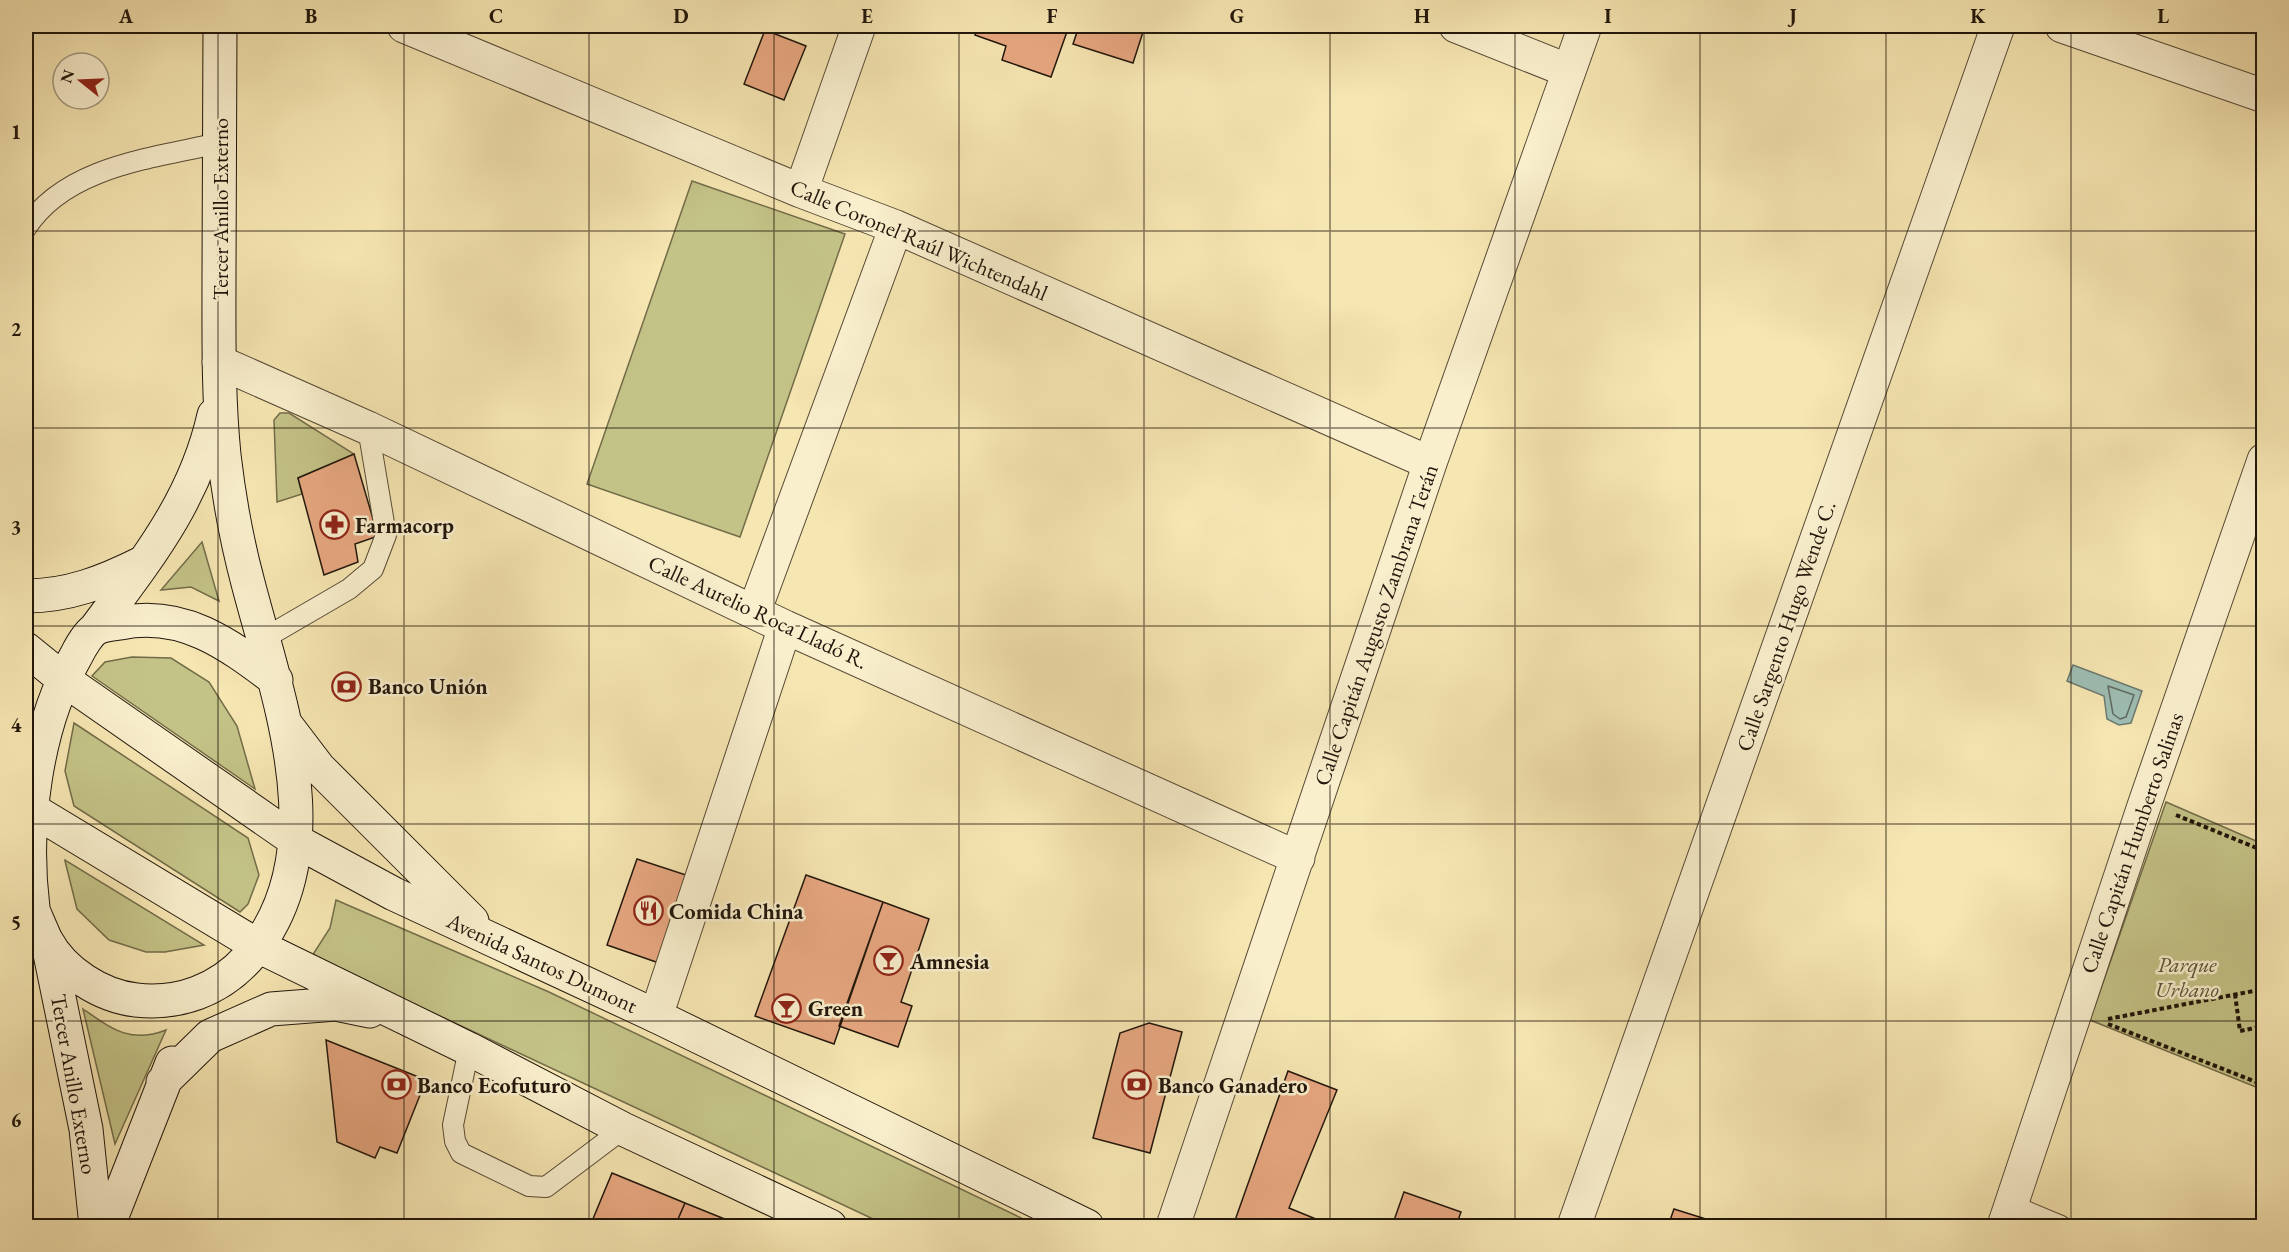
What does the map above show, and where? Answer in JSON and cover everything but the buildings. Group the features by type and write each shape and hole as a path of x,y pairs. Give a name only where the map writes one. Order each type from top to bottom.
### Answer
{"street":[{"name":"Tercer Anillo Externo","path":"108,1227 163,1082 210,989 237,970 258,946 279,909 296,840 295,791 286,724 234,517 224,455 219,377 220,26"},
{"name":"Calle Coronel Raúl Wichtendahl","path":"404,26 801,191 896,227 1430,464"},
{"path":"801,191 859,26"},
{"path":"1456,26 1569,71"},
{"name":"Calle Capitán Augusto Zambrana Terán","path":"1173,1227 1430,464 1585,26"},
{"name":"Calle Sargento Hugo Wende C.","path":"1574,1227 1998,26"},
{"path":"2062,26 2264,96"},
{"path":"754,612 896,227"},
{"name":"Tercer Anillo Externo","path":"96,1227 86,1130 48,942 29,901 30,800 58,693 81,647 146,561 172,523 194,482 209,438 219,377"},
{"name":"Calle Aurelio Roca Lladó R.","path":"219,377 368,428 785,627 1298,858"},
{"name":"Calle Capitán Humberto Salinas","path":"2008,1216 2145,803 2264,460"},
{"path":"26,596 47,596 98,584 146,561"},
{"path":"96,628 139,619 170,622 203,632 227,643 276,680"},
{"path":"656,1016 785,627"},
{"name":"Avenida Santos Dumont","path":"26,649 58,693 296,840 394,894 656,1016 1087,1227"},
{"path":"286,724 319,768 356,808 493,941"},
{"path":"30,800 258,946 410,1019 623,1129 830,1227"},
{"path":"48,942 64,963 84,980 107,993 133,1000 159,1002 185,998 210,989"},
{"path":"163,1082 210,1036 271,1009 336,1004 410,1019"}],"lane":[{"path":"26,228 34,215 51,200 109,168 219,142"},
{"path":"263,639 349,589 373,569 386,535 368,428"},
{"path":"469,1049 453,1125 454,1141 461,1153 529,1186 546,1187 623,1129"},
{"path":"2008,1216 2061,1227"}],"path":[{"path":"2145,803 2264,851"},
{"path":"2264,989 2100,1021 2264,1085"},
{"path":"2235,994 2240,1031 2264,1026"}],"green space":[{"path":"692,181 845,234 740,537 587,484"},
{"path":"280,413 289,413 354,454 298,478 302,494 277,502 274,420"},
{"path":"202,542 219,601 191,587 161,590"},
{"path":"132,657 171,658 209,682 237,726 255,789 92,676 105,662"},
{"path":"74,723 248,838 259,875 248,904 240,912 74,806 65,771"},
{"name":"Parque Urbano","path":"2166,802 2263,844 2263,1090 2090,1020"},
{"path":"65,860 204,945 165,952 146,952 109,940 77,909"},
{"path":"336,900 549,992 1038,1226 888,1226 312,956 330,928"},
{"path":"83,1009 103,1023 132,1035 154,1034 166,1030 115,1144"}],"water":[{"path":"2073,665 2142,691 2131,723 2119,725 2107,719 2104,696 2067,681"}],"place":[{"name":"Farmacorp","path":"334,525"},
{"name":"Banco Unión","path":"347,686"},
{"name":"Comida China","path":"648,911"},
{"name":"Amnesia","path":"889,961"},
{"name":"Green","path":"787,1008"},
{"name":"Banco Ecofuturo","path":"396,1085"},
{"name":"Banco Ganadero","path":"1137,1085"}]}
